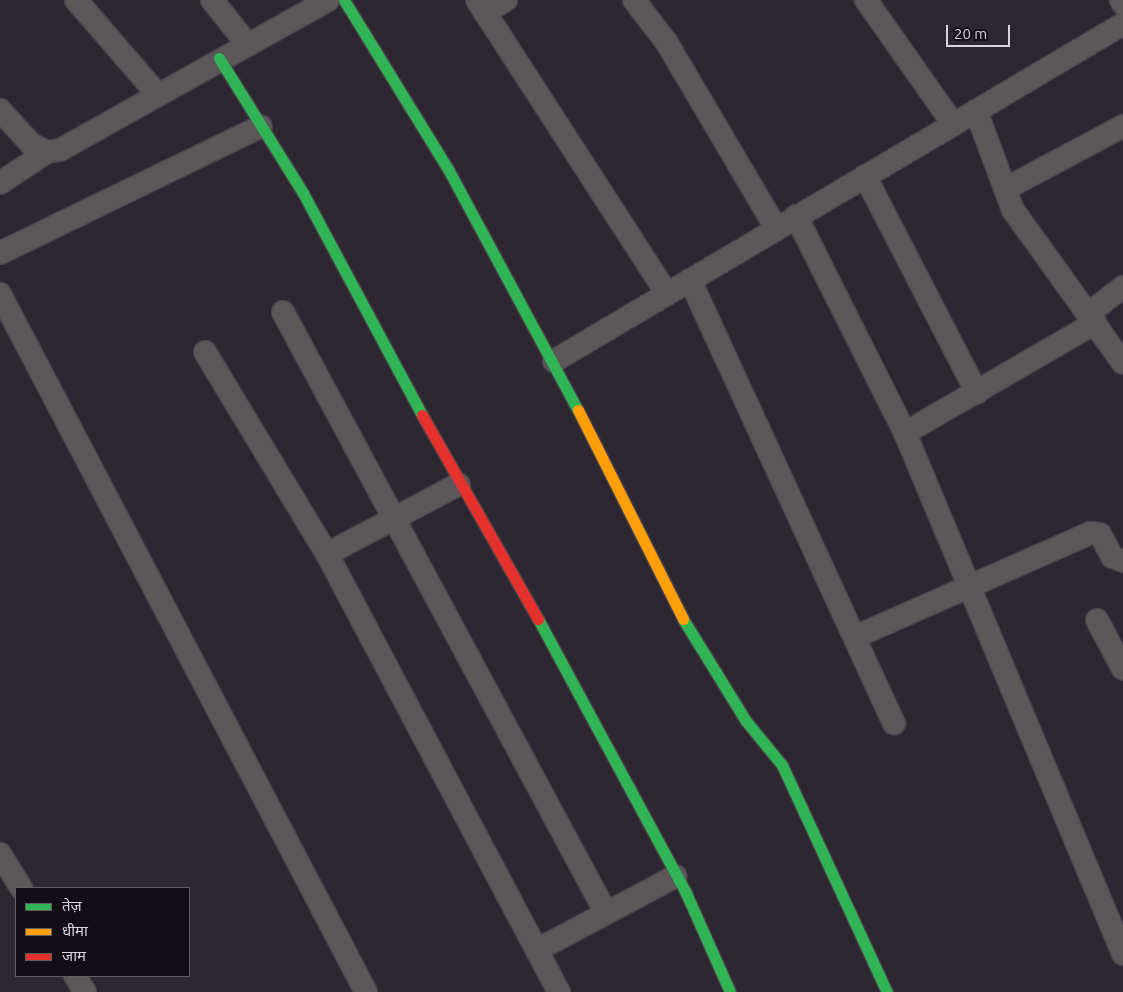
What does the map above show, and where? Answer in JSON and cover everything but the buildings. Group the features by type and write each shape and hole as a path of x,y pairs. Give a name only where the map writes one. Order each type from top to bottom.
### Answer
{"street":[{"path":"76,0 158,95"},
{"path":"212,0 248,45"},
{"path":"0,183 47,152 60,150 219,58 248,45 328,0"},
{"path":"344,0 448,169 554,361 686,624 746,721 782,765 887,992"},
{"path":"506,0 481,7 666,294"},
{"path":"634,0 667,43 776,228"},
{"path":"866,0 953,124"},
{"path":"1120,0 1123,4"},
{"path":"554,361 1123,24"},
{"path":"219,58 353,282 458,484 540,622 676,876 730,992"},
{"path":"0,110 31,144 47,152"},
{"path":"976,111 1013,210 1123,363"},
{"path":"0,253 261,126"},
{"path":"1005,189 1123,126"},
{"path":"865,176 977,393"},
{"path":"796,216 905,433 971,586 997,660 1123,954"},
{"path":"690,280 857,636 894,723"},
{"path":"905,433 977,393 1092,318 1123,286"},
{"path":"0,294 366,992"},
{"path":"283,312 395,516 606,913"},
{"path":"205,352 326,554 559,992"},
{"path":"326,554 458,484"},
{"path":"857,636 1090,533 1100,534 1112,557 1123,561"},
{"path":"1097,620 1123,670"},
{"path":"0,854 20,887"},
{"path":"537,950 676,876"},
{"path":"76,977 85,992"}],"traffic: fast":[{"path":"344,0 448,169 578,410"},
{"path":"219,58 303,193 422,415"},
{"path":"538,619 686,893 730,992"},
{"path":"683,619 746,721 782,765 887,992"}],"traffic: slow":[{"path":"578,410 683,619"}],"traffic: jam":[{"path":"422,415 538,619"}]}
